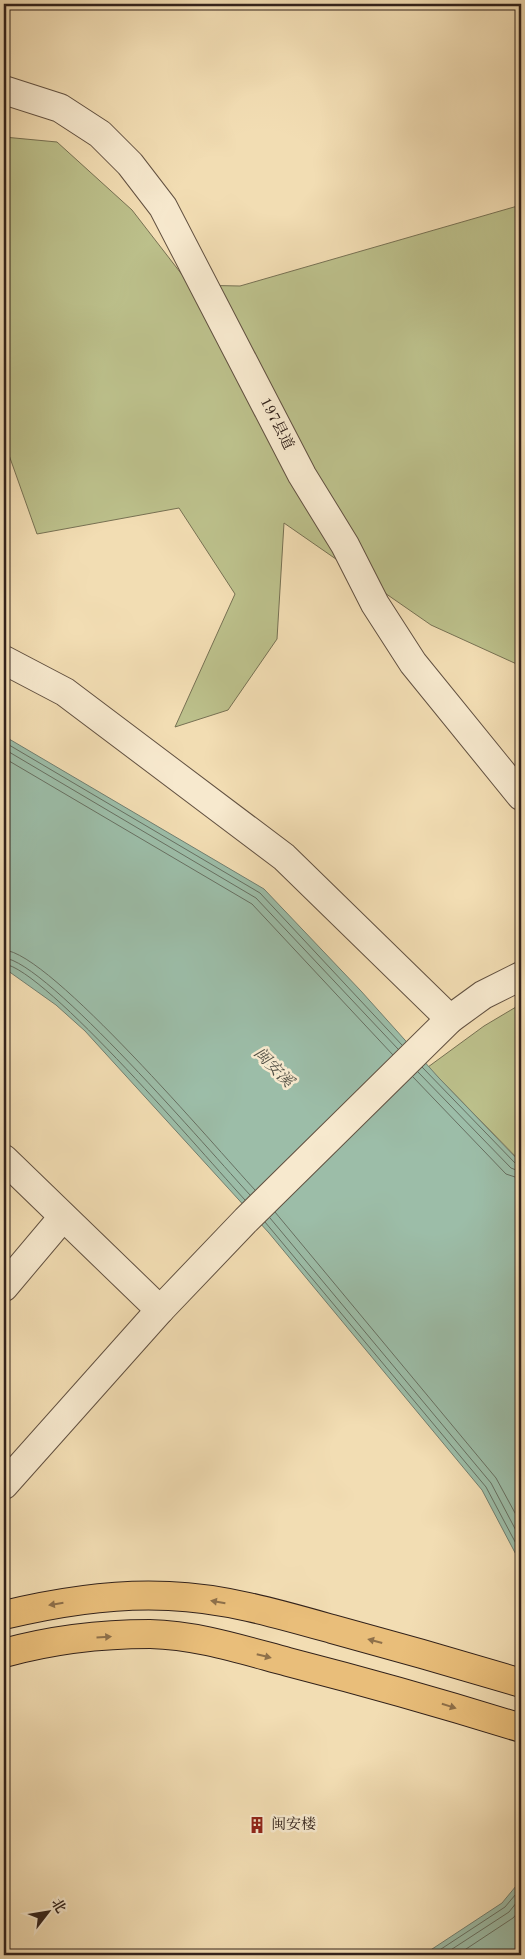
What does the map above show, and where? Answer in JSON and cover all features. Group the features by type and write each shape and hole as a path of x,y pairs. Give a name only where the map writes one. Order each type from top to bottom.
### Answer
{"highway":[{"path":"4,1615 77,1601 129,1595 214,1600 256,1609 521,1683"},
{"path":"4,1653 38,1645 85,1638 150,1634 174,1636 223,1645 403,1691 521,1728"}],"street":[{"name":"197县道","path":"4,90 60,108 100,134 130,164 163,206 302,475 345,545 375,604 413,662 521,796"},
{"path":"4,660 65,692 284,857 450,1019"},
{"path":"4,1485 160,1310 246,1220 450,1019 483,995 521,976"},
{"path":"4,1159 160,1310"},
{"path":"4,1285 64,1217"}],"green space":[{"path":"4,137 57,142 132,210 190,285 240,286 521,205 521,666 431,625 284,523 277,639 228,710 175,727 235,594 179,508 37,534 4,441"},
{"path":"521,1004 521,1162 428,1067 484,1026"}],"water":[{"name":"闽安溪","path":"4,736 264,889 361,991 439,1078 521,1163 521,1564 482,1490 269,1233 85,1031 56,1005 4,968"},
{"path":"521,1880 521,1955 423,1955 502,1903"}],"place":[{"name":"闽安楼","path":"257,1825"}]}
